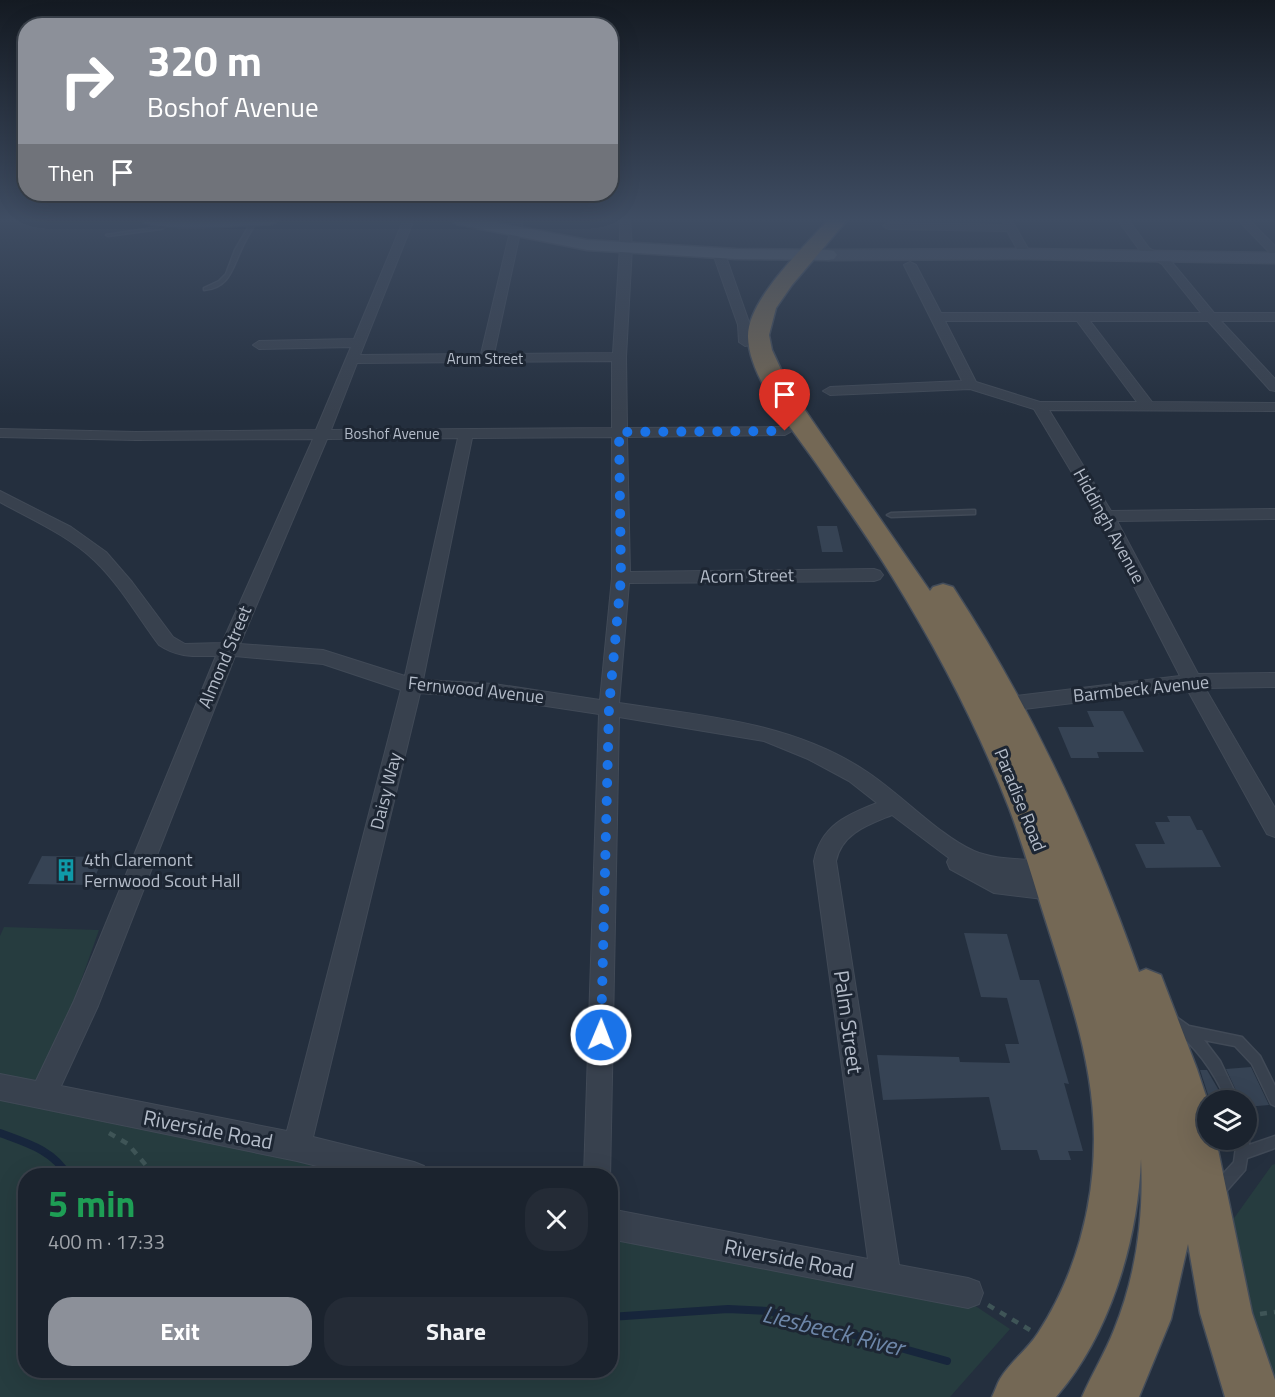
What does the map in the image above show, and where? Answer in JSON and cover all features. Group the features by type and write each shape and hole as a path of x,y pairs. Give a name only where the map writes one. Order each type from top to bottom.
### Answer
{"highway":[{"name":"Paradise Road","path":"782,284 768,300 763,313 759,339 766,369 905,573 946,642 982,711 1026,806 1070,883 1109,944 1152,1082 1158,1110 1166,1180 1161,1259 1155,1293 1130,1362 1110,1397"},
{"name":"Paradise Road","path":"801,284 781,320 778,340 782,361 801,394 891,515 957,615 1007,704 1051,795 1092,1001 1110,1066 1118,1125 1115,1184 1101,1256 1088,1289 1056,1354 1023,1396"},
{"path":"1109,944 1141,976 1188,1114 1226,1313 1252,1397"}],"street":[{"name":"Almond Street","path":"43,1096 85,1005 228,649 322,434 382,284"},
{"path":"486,359 503,284"},
{"path":"598,1168 609,707 621,578 619,357 624,284"},
{"path":"730,284 744,325 745,342"},
{"path":"920,284 971,385"},
{"path":"1184,284 1275,387"},
{"path":"1081,316 1148,407"},
{"path":"937,317 1275,317"},
{"name":"Arum Street","path":"259,345 486,359 619,357"},
{"path":"830,391 971,385 1039,406 1275,407"},
{"name":"Hiddingh Avenue","path":"1039,406 1106,516 1192,681 1275,828"},
{"name":"Boshof Avenue","path":"0,432 136,436 785,431"},
{"name":"Daisy Way","path":"297,1147 412,686 466,434"},
{"name":"Fernwood Avenue","path":"0,496 86,544 124,584 166,641 175,647 185,650 228,649 323,657 412,686 494,691 609,707 766,734 815,753 856,775 946,845 960,864 984,879 993,883 1070,883"},
{"path":"1106,516 1275,514"},
{"name":"Acorn Street","path":"621,578 874,575"},
{"name":"Barmbeck Avenue","path":"1007,704 1192,681 1275,680"},
{"name":"Palm Street","path":"886,1277 825,861 829,842 844,827 894,805"},
{"name":"Riverside Road","path":"0,1087 297,1147 382,1168"},
{"name":"Riverside Road","path":"618,1226 969,1293"}],"lane":[{"path":"206,290 218,284"},
{"path":"891,515 972,513"},
{"path":"1152,1003 1187,1032 1214,1060 1228,1090"},
{"path":"1187,1032 1238,1041 1256,1060 1275,1100"},
{"path":"1257,1144 1275,1142"},
{"path":"1205,1203 1240,1164 1242,1150"}],"path":[{"path":"99,1128 128,1144 148,1168"},
{"path":"969,1293 1030,1330"}],"green space":[{"path":"4,927 99,930 71,1009 38,1082 0,1076 0,936"},
{"path":"0,1096 343,1168 18,1168 18,1378 618,1378 618,1233 968,1301 1010,1329 950,1397 0,1397"},
{"path":"1275,1164 1275,1397 1227,1228"}],"building":[{"path":"817,526 837,526 843,552 822,552"},
{"path":"1087,711 1123,711 1144,752 1097,752 1099,758 1071,758 1058,727 1094,727"},
{"path":"1167,816 1190,816 1197,830 1202,830 1221,867 1146,868 1135,844 1165,844 1155,822 1170,822"},
{"name":"4th Claremont Fernwood Scout Hall","path":"42,856 104,857 91,885 28,884"},
{"path":"964,933 1007,934 1020,980 1039,980 1069,1084 1064,1083 1083,1151 1068,1151 1071,1160 1040,1160 1037,1150 1001,1150 989,1097 883,1100 877,1055 959,1057 960,1062 1010,1063 1005,1044 1019,1044 1007,998 981,997"},
{"path":"1251,1067 1269,1105 1257,1106 1257,1090 1236,1090 1226,1069"},
{"path":"1200,1070 1207,1070 1219,1090 1206,1090"}],"waterway":[{"name":"Liesbeeck River","path":"0,1133 38,1148 63,1168"},
{"name":"Liesbeeck River","path":"618,1316 728,1309 768,1311 947,1361"}],"place":[{"name":"4th Claremont Fernwood Scout Hall","path":"66,870"}],"route":[{"path":"601,1035 609,707 621,578 619,432 785,431"}]}
